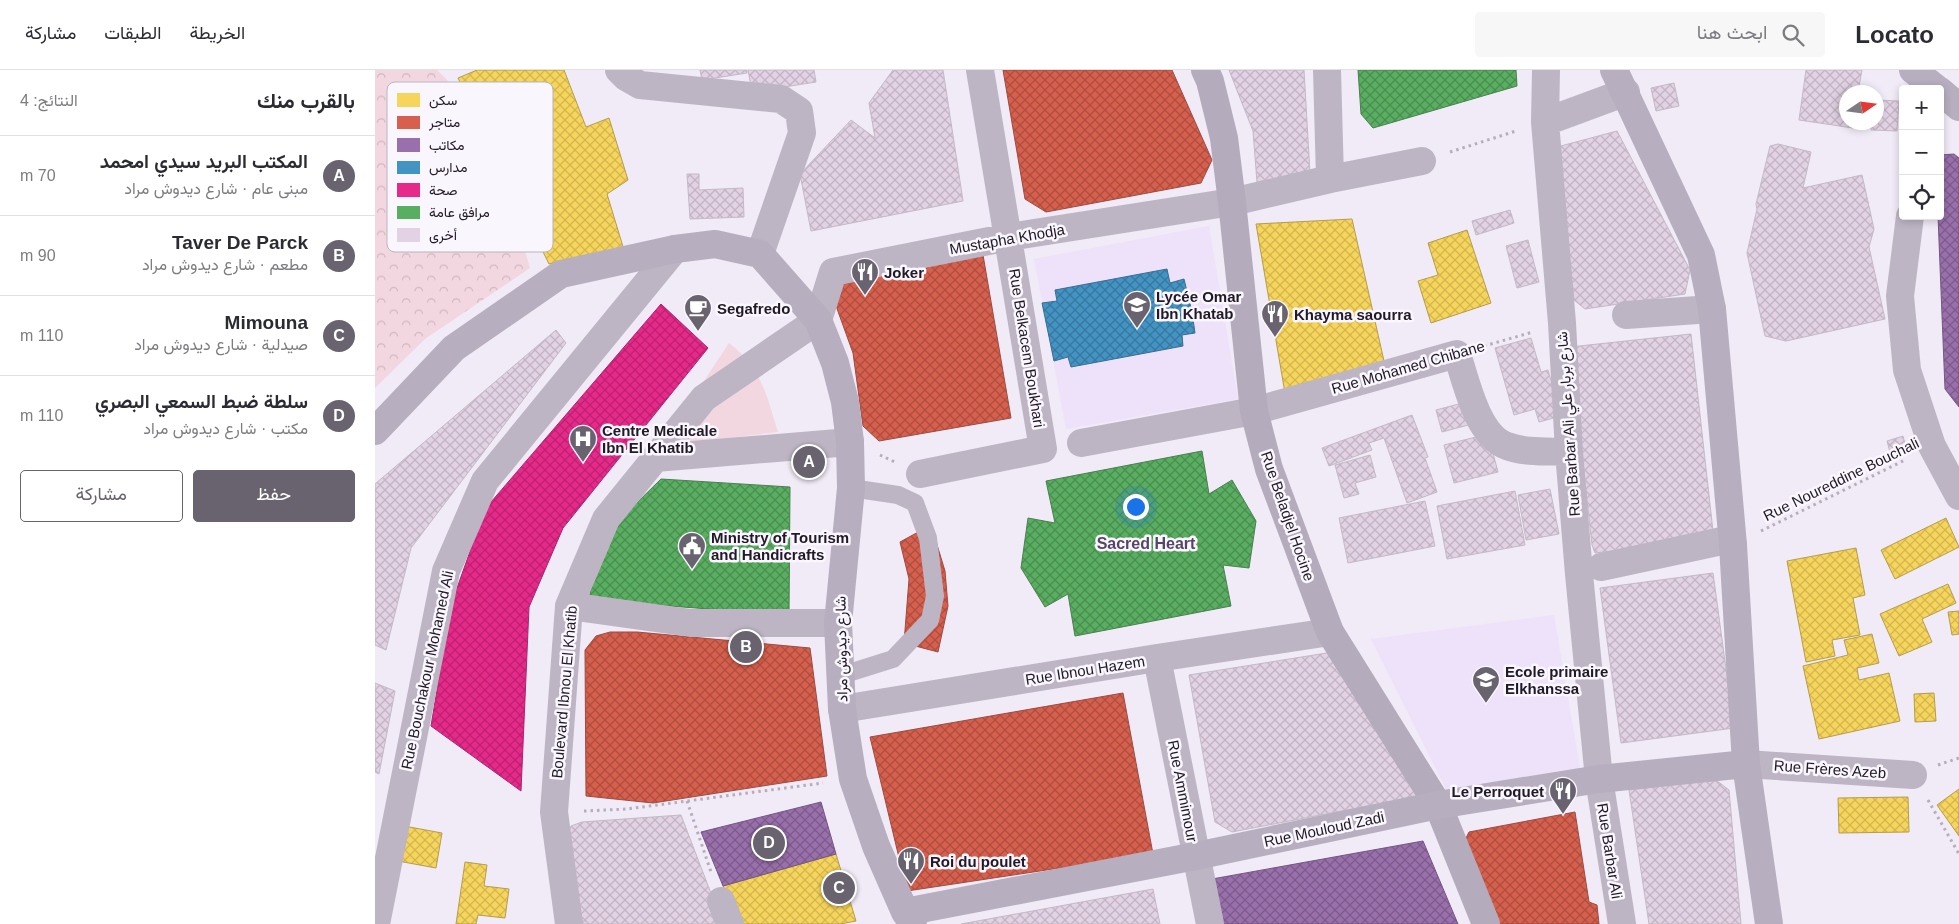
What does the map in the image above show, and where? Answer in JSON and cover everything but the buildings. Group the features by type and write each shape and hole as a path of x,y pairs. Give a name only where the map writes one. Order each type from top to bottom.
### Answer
{"main road":[{"path":"1620,81 1701,255 1712,309 1733,545 1746,764 1769,924"},
{"path":"1929,84 1959,107"},
{"path":"375,431 454,348 561,274 675,249 715,244 760,254"},
{"name":"شارع ديدوش مراد","path":"760,254 818,320 835,363 845,402 850,442 851,488 838,623 842,709 853,778 876,846 909,918"},
{"name":"Rue Mouloud Zadi","path":"909,918 1438,805 1599,778 1746,764"}],"street":[{"path":"619,70 626,78 640,85 781,99 799,111 802,133 760,254"},
{"name":"Rue Belkacem Boukhari","path":"920,474 1043,449 981,70"},
{"name":"Rue Beladjel Hocine","path":"1205,70 1210,81 1224,138 1254,411 1269,469 1330,632 1438,805 1486,924"},
{"path":"1327,70 1330,179"},
{"name":"Rue Barbar Ali شارع بربار علي","path":"1546,70 1545,122 1562,323 1569,452 1599,778"},
{"path":"1545,122 1620,81"},
{"name":"Mustapha Khodja","path":"818,320 833,272 1009,237 1232,202 1330,179 1422,161"},
{"path":"1910,220 1900,296 1907,370 1932,446 1959,496"},
{"name":"Rue Bouchakour Mohamed Ali","path":"376,924 446,570 485,480 675,249"},
{"path":"1626,315 1712,309"},
{"name":"Boulevard Ibnou El Khatib","path":"569,924 554,812 569,606 606,519 704,398 818,320"},
{"path":"1457,354 1480,420 1491,436 1506,446 1522,450 1569,452"},
{"name":"Rue Mohamed Chibane","path":"1081,443 1254,411 1457,354"},
{"path":"655,458 850,442"},
{"path":"1601,567 1722,541 1733,545"},
{"path":"569,606 691,623 838,623"},
{"name":"Rue Ibnou Hazem","path":"842,709 1330,632"},
{"name":"Rue Ammimour","path":"1157,658 1210,924"},
{"name":"Rue Frères Azeb","path":"1746,764 1913,774"},
{"name":"Rue Barbar Ali","path":"1599,778 1621,924"}],"lane":[{"path":"839,676 893,660 930,620 935,596 928,538 915,503 898,495 851,488"}],"path":[{"path":"1422,161 1545,122"},
{"name":"Rue Mohamed Chibane","path":"1457,354 1562,323"},
{"path":"850,442 920,474"},
{"name":"Rue Noureddine Bouchali","path":"1733,545 1932,446"},
{"path":"1913,774 1959,854"},
{"path":"554,812 627,809 853,778"},
{"path":"687,802 725,913"}],"shaded area":[{"name":"Lycée Omar Ibn Khatab","path":"1209,226 1238,399 1066,429 1034,259"},
{"name":"Ecole primaire Elkhanssa","path":"1554,615 1580,769 1447,791 1371,639"}],"green space":[{"path":"375,70 437,70 449,82 387,82 387,252 525,252 530,268 425,339 375,388"},
{"path":"729,343 756,373 766,394 778,432 661,446"}],"place":[{"name":"Joker","path":"865,296"},
{"name":"Lycée Omar Ibn Khatab","path":"1137,329"},
{"name":"Segafredo","path":"698,332"},
{"name":"Khayma saourra","path":"1275,338"},
{"name":"المكتب البريد سيدي امحمد","path":"809,462"},
{"name":"Centre Medicale Ibn El Khatib","path":"583,463"},
{"name":"Ministry of Tourism and Handicrafts","path":"692,570"},
{"name":"Taver De Parck","path":"746,647"},
{"name":"Ecole primaire Elkhanssa","path":"1486,704"},
{"name":"Le Perroquet","path":"1563,815"},
{"name":"سلطة ضبط السمعي البصري","path":"769,843"},
{"name":"Roi du poulet","path":"911,885"},
{"name":"Mimouna","path":"839,888"}],"district":[{"name":"Sacred Heart","path":"1146,543"}]}
